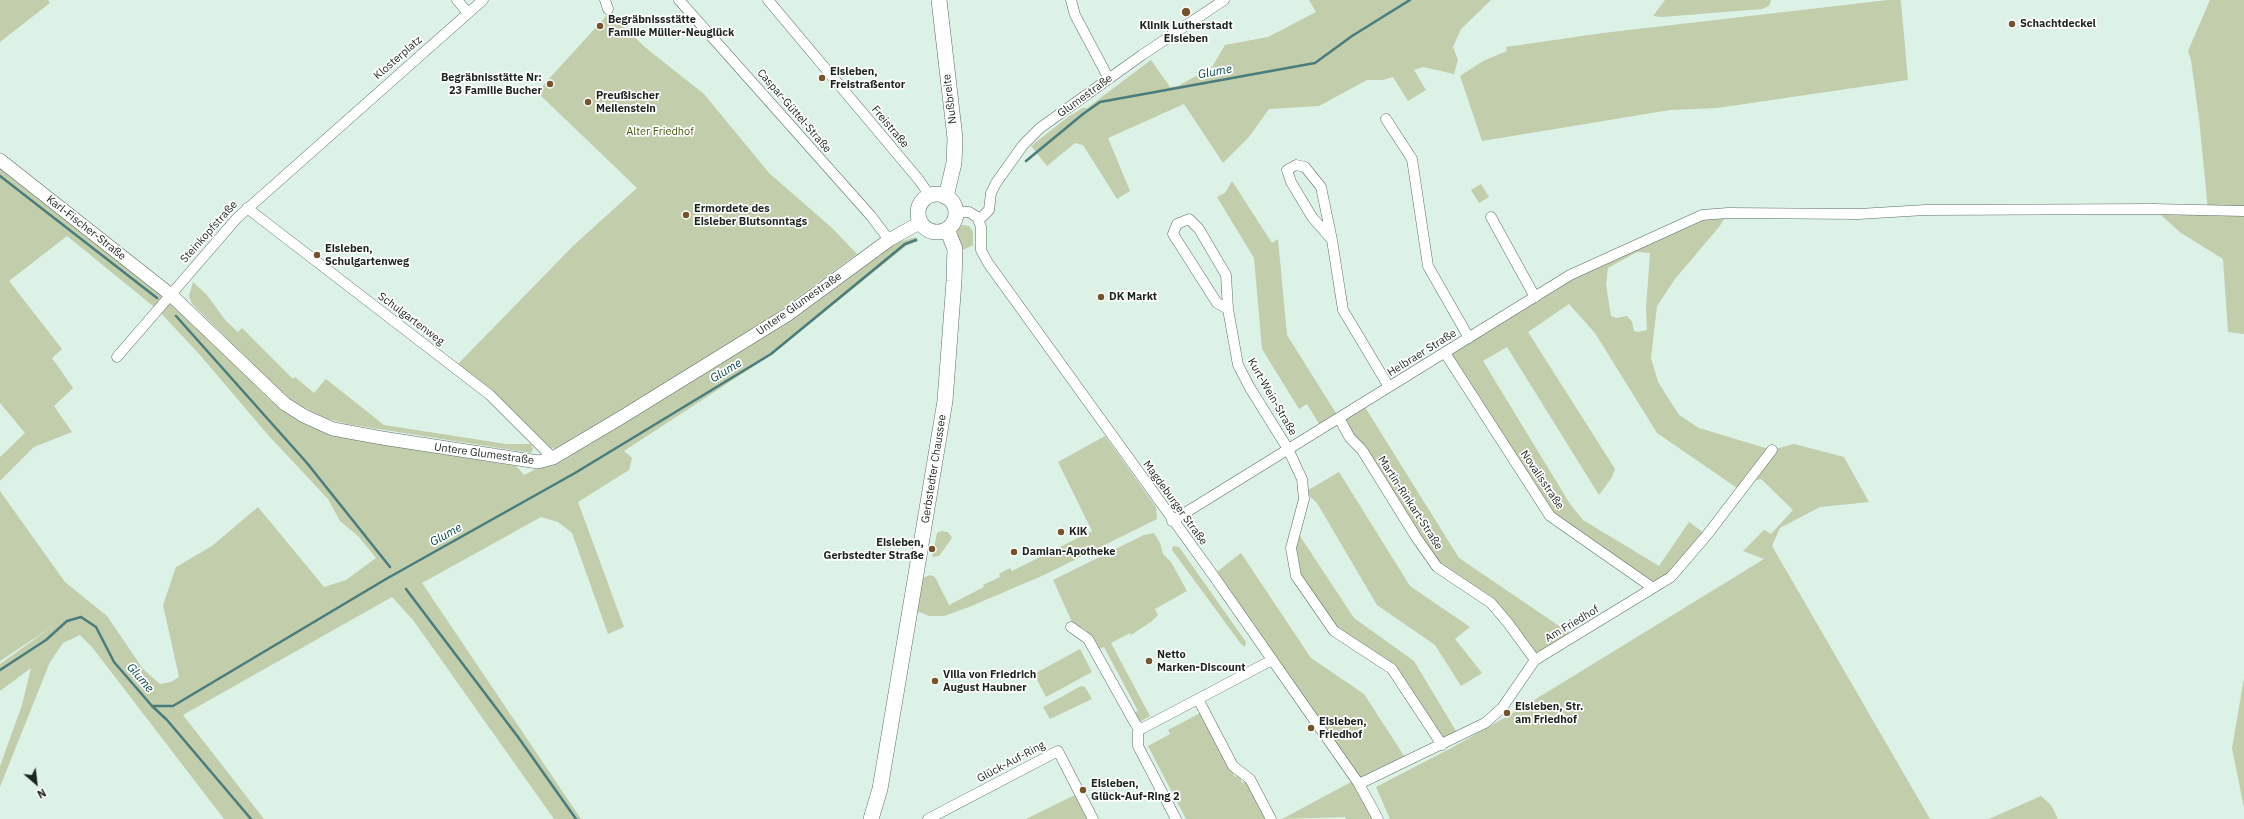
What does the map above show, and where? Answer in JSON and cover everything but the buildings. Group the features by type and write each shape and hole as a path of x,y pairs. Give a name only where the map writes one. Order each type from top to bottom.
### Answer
{"main road":[{"name":"Nußbreite","path":"939,0 955,138 954,163 946,197"},
{"path":"938,195 946,197 952,203 956,212 953,222 947,229 932,231 921,222 918,210 921,204 930,196 938,195"},
{"name":"Gerbstedter Chaussee","path":"871,819 880,789 944,407 953,308 954,258 952,240 947,229"}],"street":[{"path":"457,0 468,13"},
{"name":"Klosterplatz","path":"330,134 483,0"},
{"name":"Caspar-Güttel-Straße","path":"679,0 871,216 889,240"},
{"name":"Freistraße","path":"768,0 919,180 930,196"},
{"path":"1071,0 1075,14 1109,79"},
{"name":"Glumestraße","path":"979,220 989,210 991,193 996,183 1023,145 1040,128 1224,0"},
{"path":"1386,119 1412,159 1428,266 1469,338"},
{"name":"Steinkopfstraße","path":"117,357 247,208 330,134"},
{"name":"Karl-Fischer-Straße","path":"0,160 169,297"},
{"path":"1332,240 1312,217 1292,182 1287,170 1296,165 1305,167 1321,187 1332,240 1343,310 1389,387"},
{"name":"Schulgartenweg","path":"247,208 490,395 553,458"},
{"name":"Helbraer Straße","path":"1172,521 1570,275 1692,218 1702,215 1728,213 1859,214 1925,210 2154,209 2244,211"},
{"path":"956,212 968,212 979,220"},
{"path":"1491,217 1535,297"},
{"name":"Kurt-Wein-Straße","path":"1228,309 1217,303 1173,234 1177,224 1189,219 1199,229 1226,275 1228,309 1235,353 1240,370 1288,449 1298,469 1304,490 1302,507 1291,548 1296,576 1334,631 1392,669 1442,745"},
{"name":"Magdeburger Straße","path":"979,220 981,250 988,263 1172,521 1213,575 1359,784 1378,819"},
{"path":"889,240 921,222"},
{"name":"Untere Glumestraße","path":"169,297 284,404 325,426 382,438 538,462 553,458 787,316 889,240"},
{"name":"Novalisstraße","path":"1445,353 1550,516 1653,588"},
{"name":"Martin-Rinkart-Straße","path":"1339,418 1350,438 1362,450 1416,537 1437,567 1491,603 1508,623 1535,660"},
{"name":"Am Friedhof","path":"1359,784 1442,745 1494,717 1535,660 1671,577 1708,535 1772,450"},
{"path":"1072,627 1088,639 1136,725 1139,731 1138,746 1176,819"},
{"path":"1139,731 1272,660"},
{"path":"1198,699 1233,766 1250,779 1271,819"},
{"name":"Glück-Auf-Ring","path":"928,819 1058,751 1093,819"}],"green space":[{"path":"0,0 48,0 50,3 0,42"},
{"path":"1309,0 1491,0 1461,29 1453,47 1458,60 1454,74 1423,67 1414,70 1426,90 1408,101 1393,77 1383,80 1367,80 1319,106 1269,109 1249,137 1223,163 1184,104 1108,138 1130,191 1117,199 1083,145 1075,143 1047,166 1031,146 1068,117 1083,108 1087,108 1151,60 1170,87 1178,86 1212,67 1225,45 1268,37 1316,12"},
{"path":"1665,0 1771,0 1769,6 1762,9 1662,17 1653,16"},
{"path":"1888,0 1900,0 1901,2 1908,80 1717,108 1670,110 1482,141 1460,76 1483,61 1507,51 1506,47 1603,33"},
{"path":"2210,0 2244,0 2244,334 2228,332 2223,259 2181,233 2154,209 2208,210 2199,118 2191,60 2188,51"},
{"name":"Alter Friedhof","path":"609,13 646,48 704,94 769,173 832,228 857,254 766,321 560,449 551,448 496,394 458,364 574,245 637,188 537,92"},
{"path":"0,167 175,304 271,401 305,424 340,437 516,466 524,475 538,468 562,461 717,364 893,244 916,237 918,241 906,246 771,355 624,451 632,458 629,470 578,502 624,627 608,634 572,533 558,522 541,517 422,583 581,819 554,819 413,620 392,597 183,715 264,819 224,819 92,647 80,635 63,643 50,662 0,787 0,766 22,705 31,668 0,691 0,664 53,626 0,661 0,491 65,582 107,616 143,669 160,684 171,682 179,677 163,605 176,567 212,546 258,507 324,587 346,580 376,558 359,537 340,521 328,499 268,435 200,355 158,310 67,236 9,281 62,349 52,358 73,388 54,406 72,432 34,447 0,481 0,457 25,433 0,403"},
{"path":"1232,181 1272,243 1278,239 1287,335 1339,418 1363,404 1459,558 1574,636 1535,660 1508,623 1446,573 1362,450 1333,422 1322,429 1307,404 1299,409 1262,349 1254,258 1217,197 1225,193"},
{"path":"1481,184 1489,197 1479,203 1471,190"},
{"path":"1728,213 1719,227 1675,279 1657,306 1651,358 1658,382 1679,415 1699,428 1772,450 1794,444 1844,457 1869,502 1820,507 1780,528 1772,546 1930,819 1390,819 1376,787 1455,746 1518,710 1764,559 1743,551 1764,530 1771,534 1793,510 1761,479 1747,482 1740,490 1657,433 1595,333 1569,304 1528,332 1615,469 1612,477 1599,495 1507,347 1483,361 1570,504 1583,520 1659,566 1689,522 1707,535 1653,588 1557,521 1445,353 1535,297 1692,218","holes":["1637,252 1650,253 1646,309 1647,330 1638,332 1634,331 1632,322 1627,316 1616,318 1611,316 1606,285 1608,268"]},
{"path":"962,225 969,226 973,231 973,245 961,251 957,230"},
{"path":"193,282 207,295 226,321 238,332 242,328 293,379 295,377 314,393 326,379 384,425 506,444 531,444 533,449 531,453 347,424 325,418 284,395 192,304 189,296"},
{"path":"1105,436 1156,507 1157,519 1044,575 969,607 944,616 929,616 917,611 923,578 930,575 935,577 949,605 984,587 983,585 1000,577 999,574 1010,568 1012,571 1092,531 1058,462"},
{"path":"1339,472 1410,586 1470,627 1455,639 1482,673 1461,686 1435,645 1377,605 1317,503 1305,492"},
{"path":"1296,530 1354,618 1414,661 1459,736 1442,745 1397,675 1334,631 1292,561"},
{"path":"941,531 948,532 952,538 939,556 932,557 937,533"},
{"path":"1154,533 1160,543 1163,554 1171,562 1187,591 1155,609 1158,615 1152,621 1131,635 1130,633 1111,643 1150,716 1138,723 1133,713 1138,711 1104,647 1099,649 1093,638 1086,630 1072,622 1053,580 1144,535"},
{"path":"1173,546 1179,547 1246,642 1245,647 1241,644 1172,550"},
{"path":"1241,553 1311,658 1364,694 1408,762 1359,784 1213,575"},
{"path":"1080,649 1092,672 1046,697 1034,674"},
{"path":"2244,678 2244,808 2232,748"},
{"path":"1081,686 1085,687 1092,699 1050,719 1043,707"},
{"path":"1202,712 1235,777 1239,775 1242,783 1247,780 1267,819 1186,819 1148,746 1170,734 1168,730"},
{"path":"1353,781 1374,819 1346,819 1345,817 1282,819"},
{"path":"1077,794 1090,819 1026,819"},
{"path":"2041,796 2051,805 2058,819 1989,819"}],"waterway":[{"name":"Glume","path":"1026,161 1083,114 1100,102 1315,63 1352,36 1410,0"},
{"path":"0,176 157,298"},
{"name":"Glume","path":"0,670 46,640 67,621 81,617 96,627 114,662 152,706 173,706 386,579 575,473 771,354 905,244 916,240"},
{"path":"176,316 307,463 390,567"},
{"path":"406,589 518,737 576,819"},
{"path":"152,706 167,720 251,819"}],"place":[{"name":"Klinik Lutherstadt Eisleben","path":"1186,12"},
{"name":"Schachtdeckel","path":"2012,24"},
{"name":"Begräbnissstätte Familie Müller-Neuglück","path":"600,26"},
{"name":"Eisleben, Freistraßentor","path":"822,78"},
{"name":"Begräbnisstätte Nr: 23 Familie Bucher","path":"550,84"},
{"name":"Preußischer Meilenstein","path":"588,102"},
{"name":"Ermordete des Eisleber Blutsonntags","path":"686,215"},
{"name":"Eisleben, Schulgartenweg","path":"317,255"},
{"name":"DK Markt","path":"1101,297"},
{"name":"KiK","path":"1061,532"},
{"name":"Eisleben, Gerbstedter Straße","path":"932,549"},
{"name":"Damian-Apotheke","path":"1014,552"},
{"name":"Netto Marken-Discount","path":"1149,661"},
{"name":"Villa von Friedrich August Haubner","path":"935,681"},
{"name":"Eisleben, Str. am Friedhof","path":"1507,713"},
{"name":"Eisleben, Friedhof","path":"1311,728"},
{"name":"Eisleben, Glück-Auf-Ring 2","path":"1083,790"}]}
